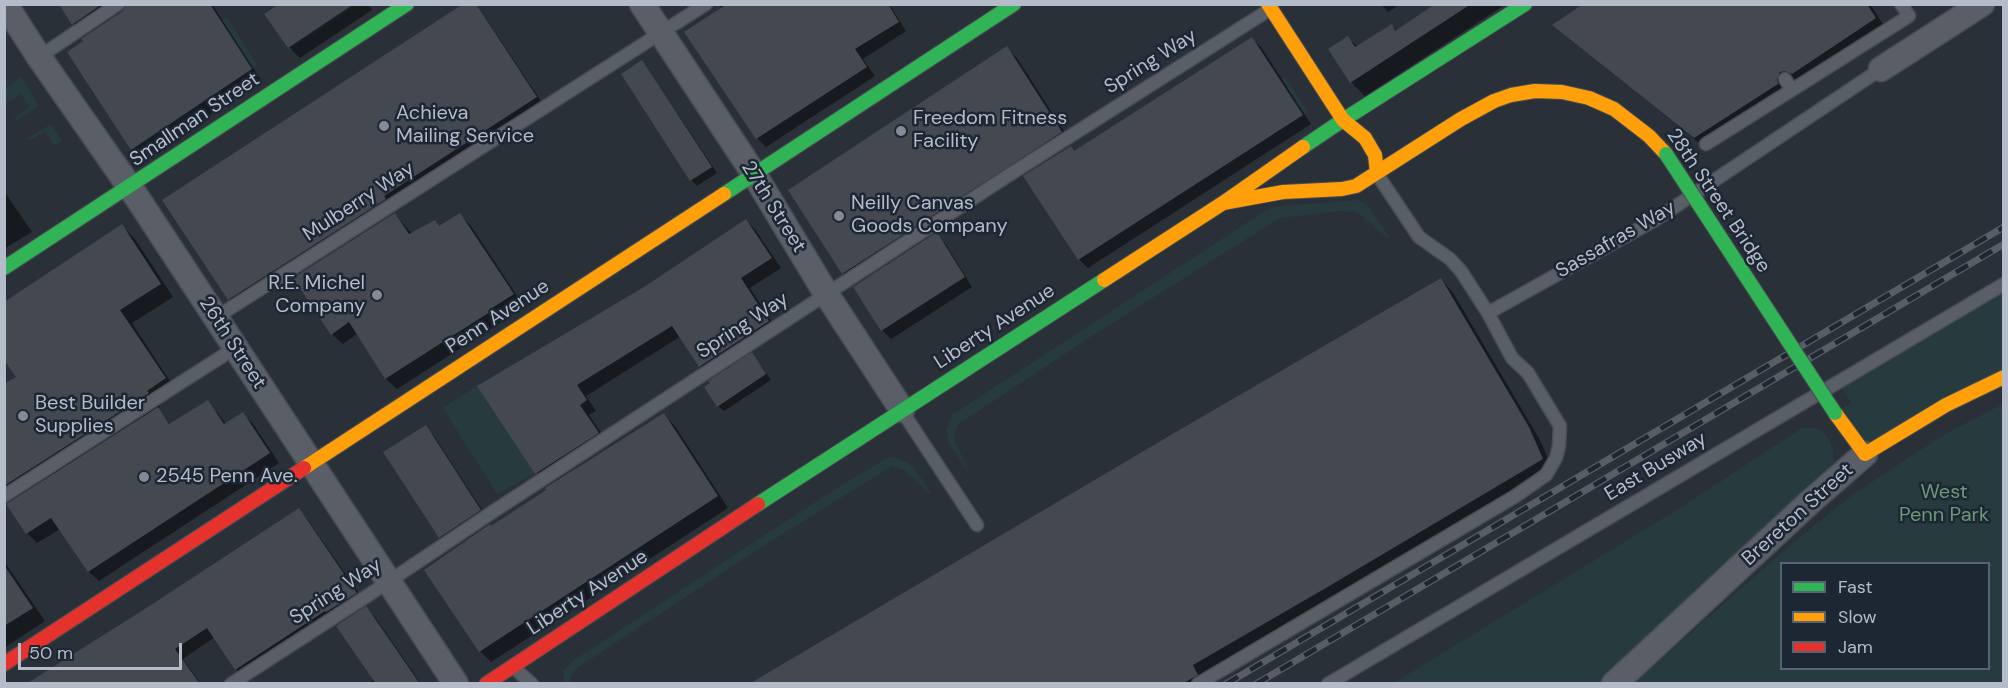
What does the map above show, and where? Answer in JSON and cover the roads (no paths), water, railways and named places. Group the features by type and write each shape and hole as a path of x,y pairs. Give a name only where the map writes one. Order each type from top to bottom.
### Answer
{"street":[{"name":"26th Street","path":"5,4 39,57 130,187 456,684"},
{"name":"Smallman Street","path":"4,268 407,4"},
{"name":"27th Street","path":"642,4 754,174 827,295 902,410"},
{"name":"Penn Avenue","path":"4,664 1014,4"},
{"name":"Liberty Avenue","path":"486,684 902,410 1223,203 1343,120 1525,4"},
{"name":"Sassafras Way","path":"1881,69 1982,4"},
{"path":"1272,6 1343,120 1365,138 1375,155 1377,173 1356,166"},
{"name":"28th Street Bridge","path":"1223,203 1283,192 1342,189 1356,186 1461,119 1494,101 1511,95 1535,91 1562,92 1589,98 1614,109 1650,135 1666,154 1835,413 1865,454"},
{"path":"1343,120 1345,140"},
{"name":"Brereton Street","path":"1614,684 1865,454 1946,405 2004,376"}],"lane":[{"path":"39,57 118,4"},
{"name":"Mulberry Way","path":"215,318 706,4"},
{"path":"1706,144 1789,84 1909,16 1901,4"},
{"name":"Spring Way","path":"231,684 1009,175 1272,6"},
{"name":"Sassafras Way","path":"1488,313 1655,220 1881,69"},
{"path":"1198,684 1514,497 1546,475 1556,458 1560,426 1528,373 1512,358 1488,313 1461,271 1450,259 1419,237 1377,173"},
{"name":"East Busway","path":"1328,684 2004,284"},
{"path":"4,496 235,348"},
{"path":"902,410 977,525"},
{"path":"513,666 532,684"}],"railway":[{"path":"1226,684 2004,227"},
{"path":"1256,684 2004,244"}],"place":[{"name":"Achieva Mailing Service","path":"384,126"},
{"name":"Freedom Fitness Facility","path":"901,131"},
{"name":"Neilly Canvas Goods Company","path":"839,216"},
{"name":"R.E. Michel Company","path":"377,295"},
{"name":"Best Builder Supplies","path":"23,416"},
{"name":"2545 Penn Ave.","path":"144,477"}],"park label":[{"name":"West Penn Park","path":"1944,504"}]}
